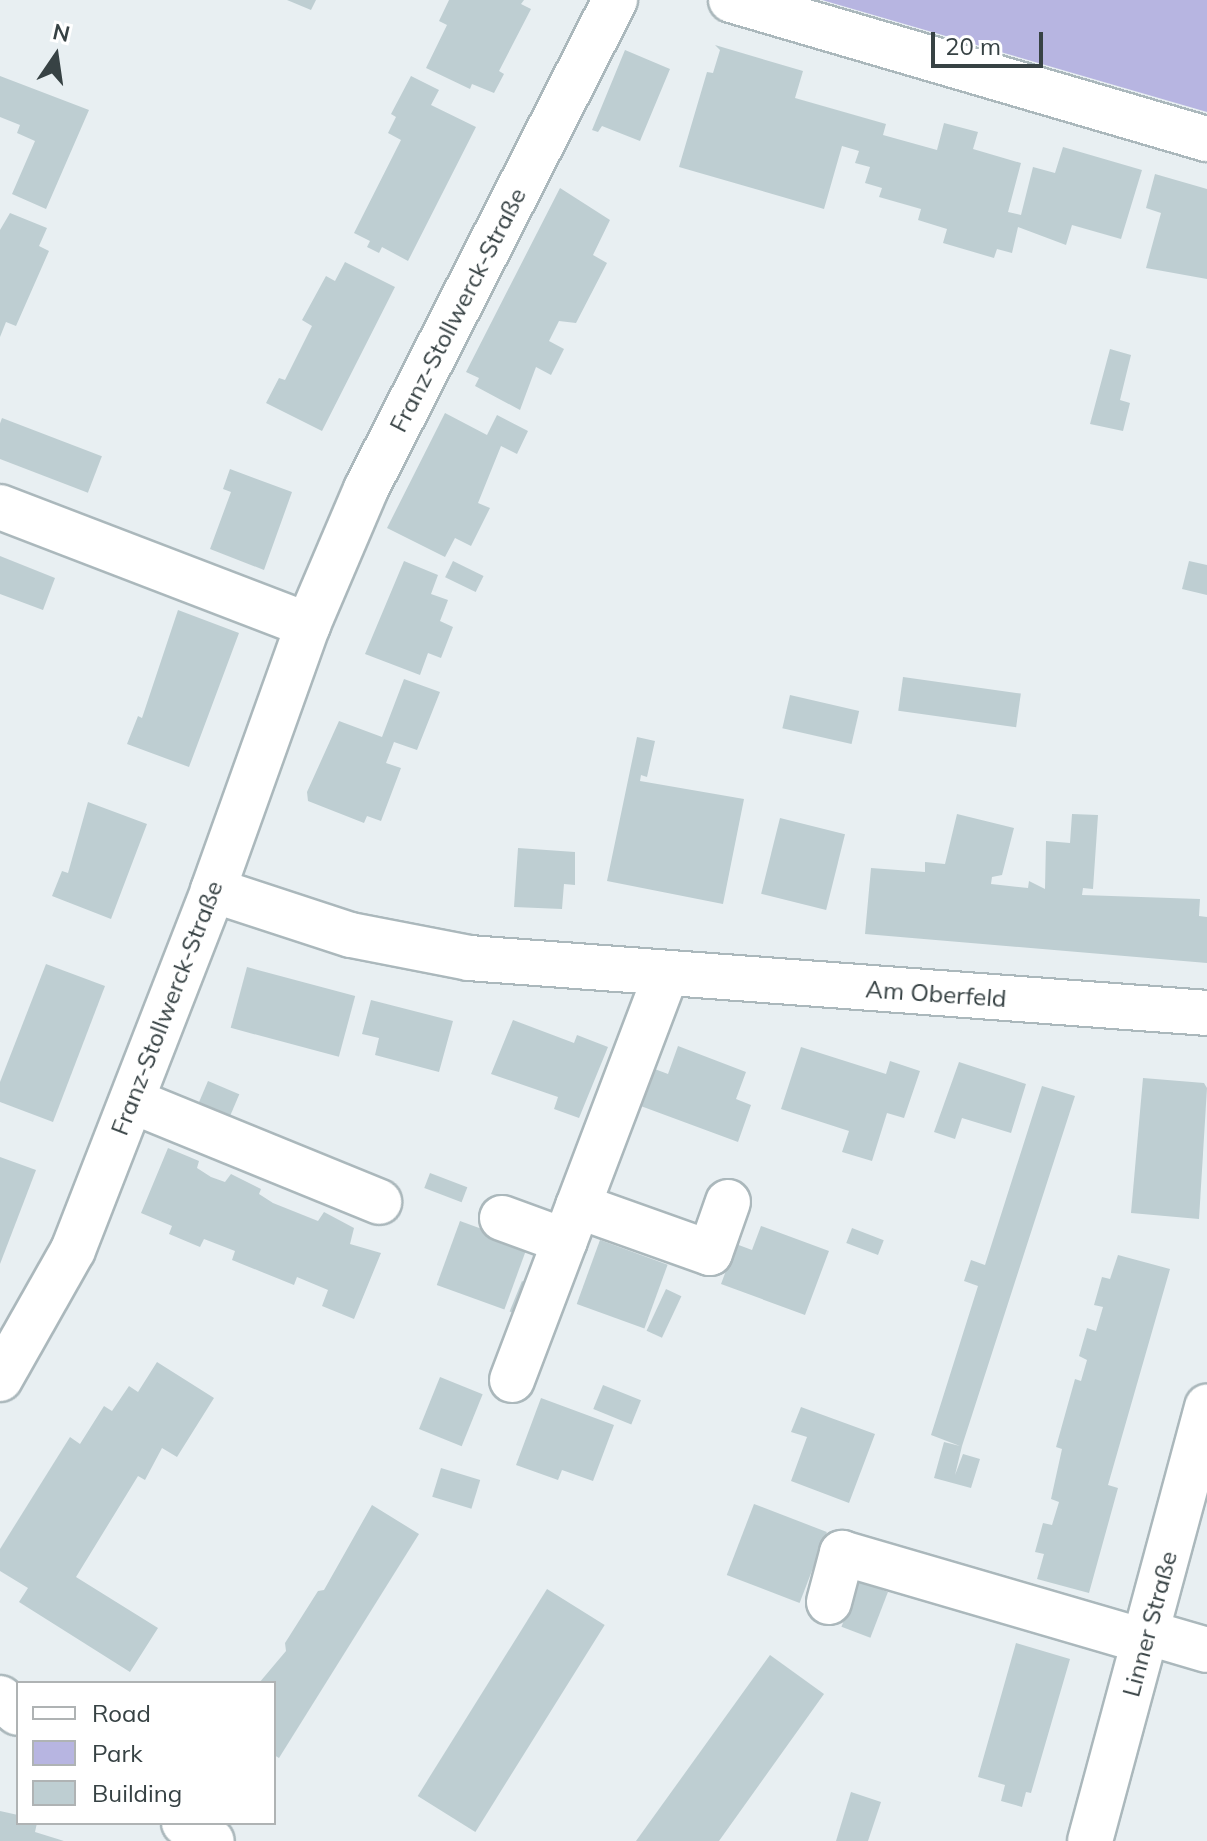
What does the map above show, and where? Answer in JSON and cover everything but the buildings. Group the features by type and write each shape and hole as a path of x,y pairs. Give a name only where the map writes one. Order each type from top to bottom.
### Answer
{"street":[{"name":"Franz-Stollwerck-Straße","path":"0,1379 73,1250 213,890 308,625 366,489 615,0"},
{"path":"731,0 1207,139"},
{"path":"0,507 308,625"},
{"name":"Am Oberfeld","path":"213,890 351,935 469,958 1207,1013"},
{"path":"512,1380 666,974"},
{"path":"132,1101 379,1202"},
{"path":"502,1218 572,1224 710,1253 728,1202"},
{"name":"Linner Straße","path":"1090,1841 1148,1637 1207,1406"},
{"path":"829,1602 842,1553 1148,1637 1207,1650"},
{"path":"0,1698 16,1711"},
{"path":"187,1825 212,1841"}],"green space":[{"path":"822,0 1207,0 1207,112"}]}
